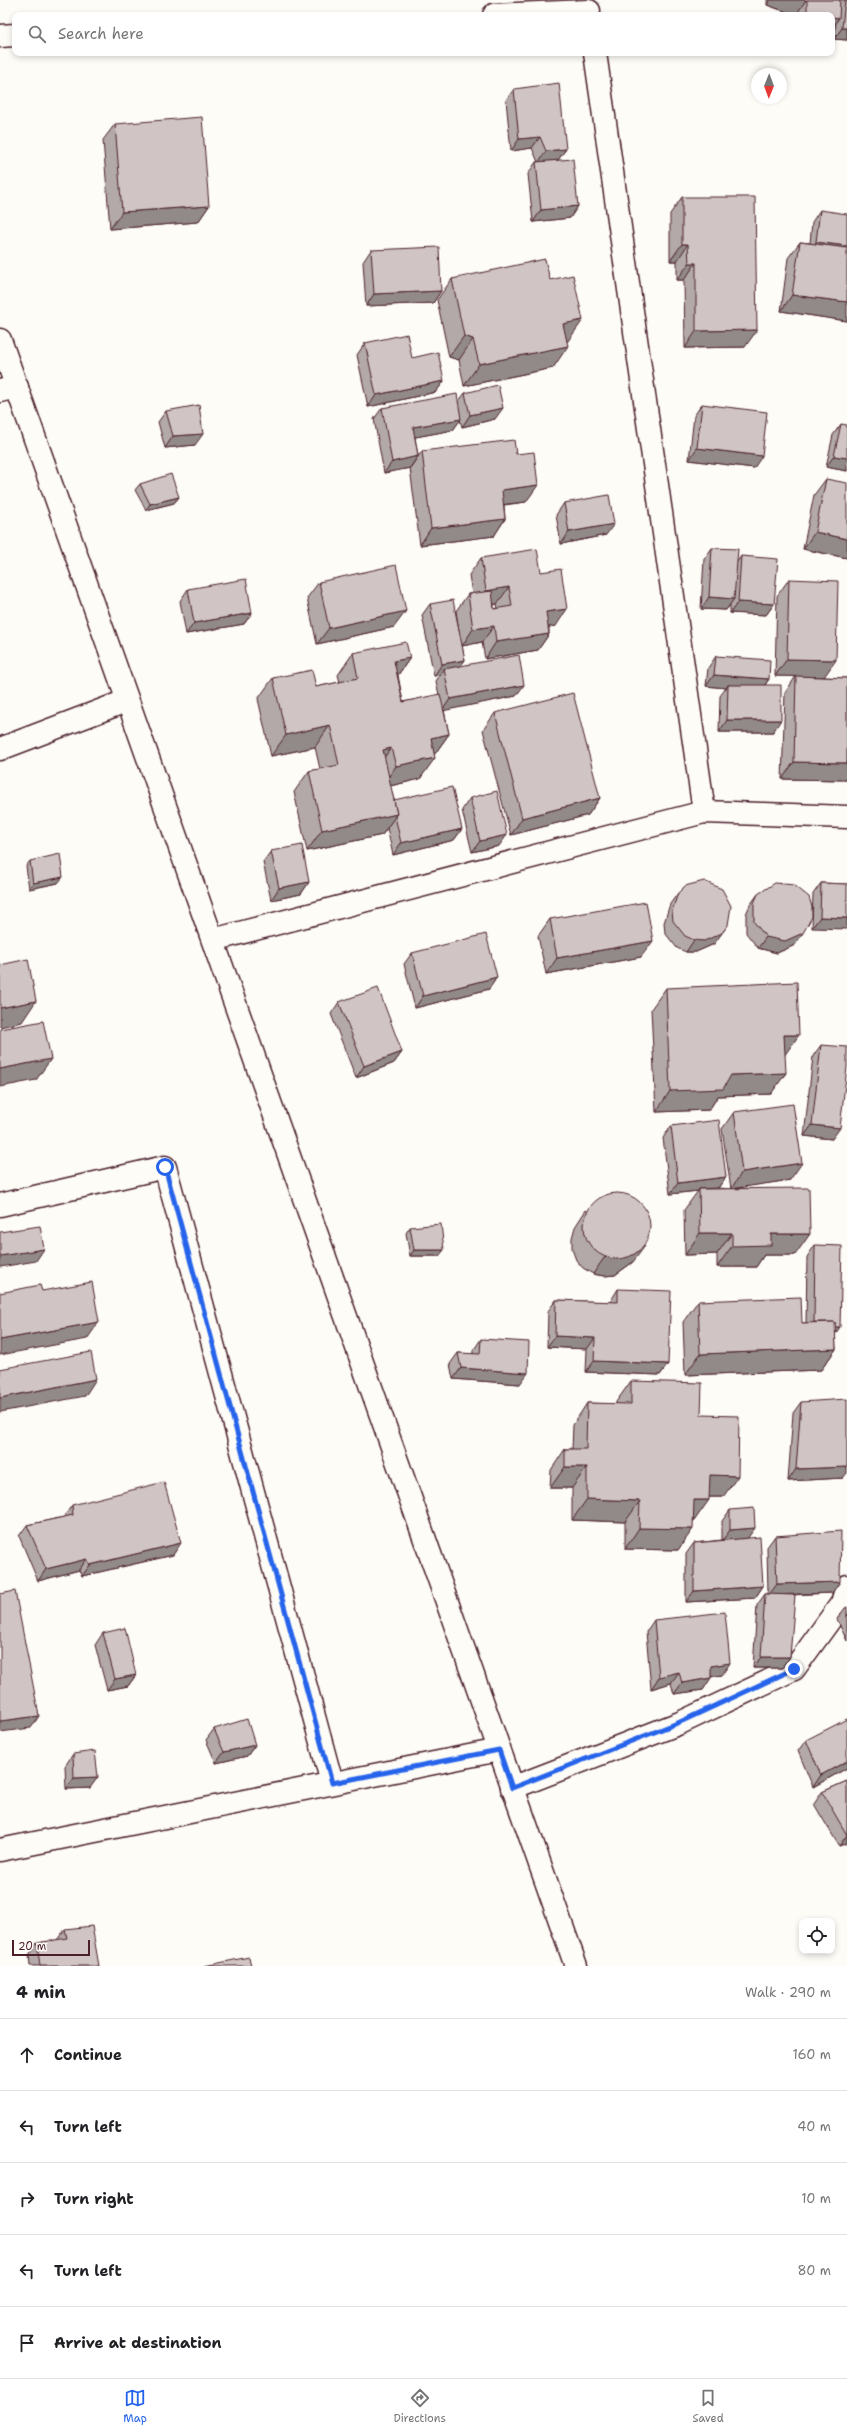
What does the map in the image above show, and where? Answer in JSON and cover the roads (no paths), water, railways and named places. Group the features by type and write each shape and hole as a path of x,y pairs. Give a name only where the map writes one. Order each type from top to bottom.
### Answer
{"street":[{"path":"542,12 589,9"},
{"path":"0,36 12,35"},
{"path":"595,56 704,812"},
{"path":"0,340 8,389 126,701 213,940 375,1403 440,1578 512,1788 576,1966"},
{"path":"0,749 126,701"},
{"path":"213,940 704,812 847,817"},
{"path":"0,1205 165,1167 332,1783"},
{"path":"512,1788 680,1722 794,1669 842,1603 847,1586"},
{"path":"0,1850 499,1750"}]}
